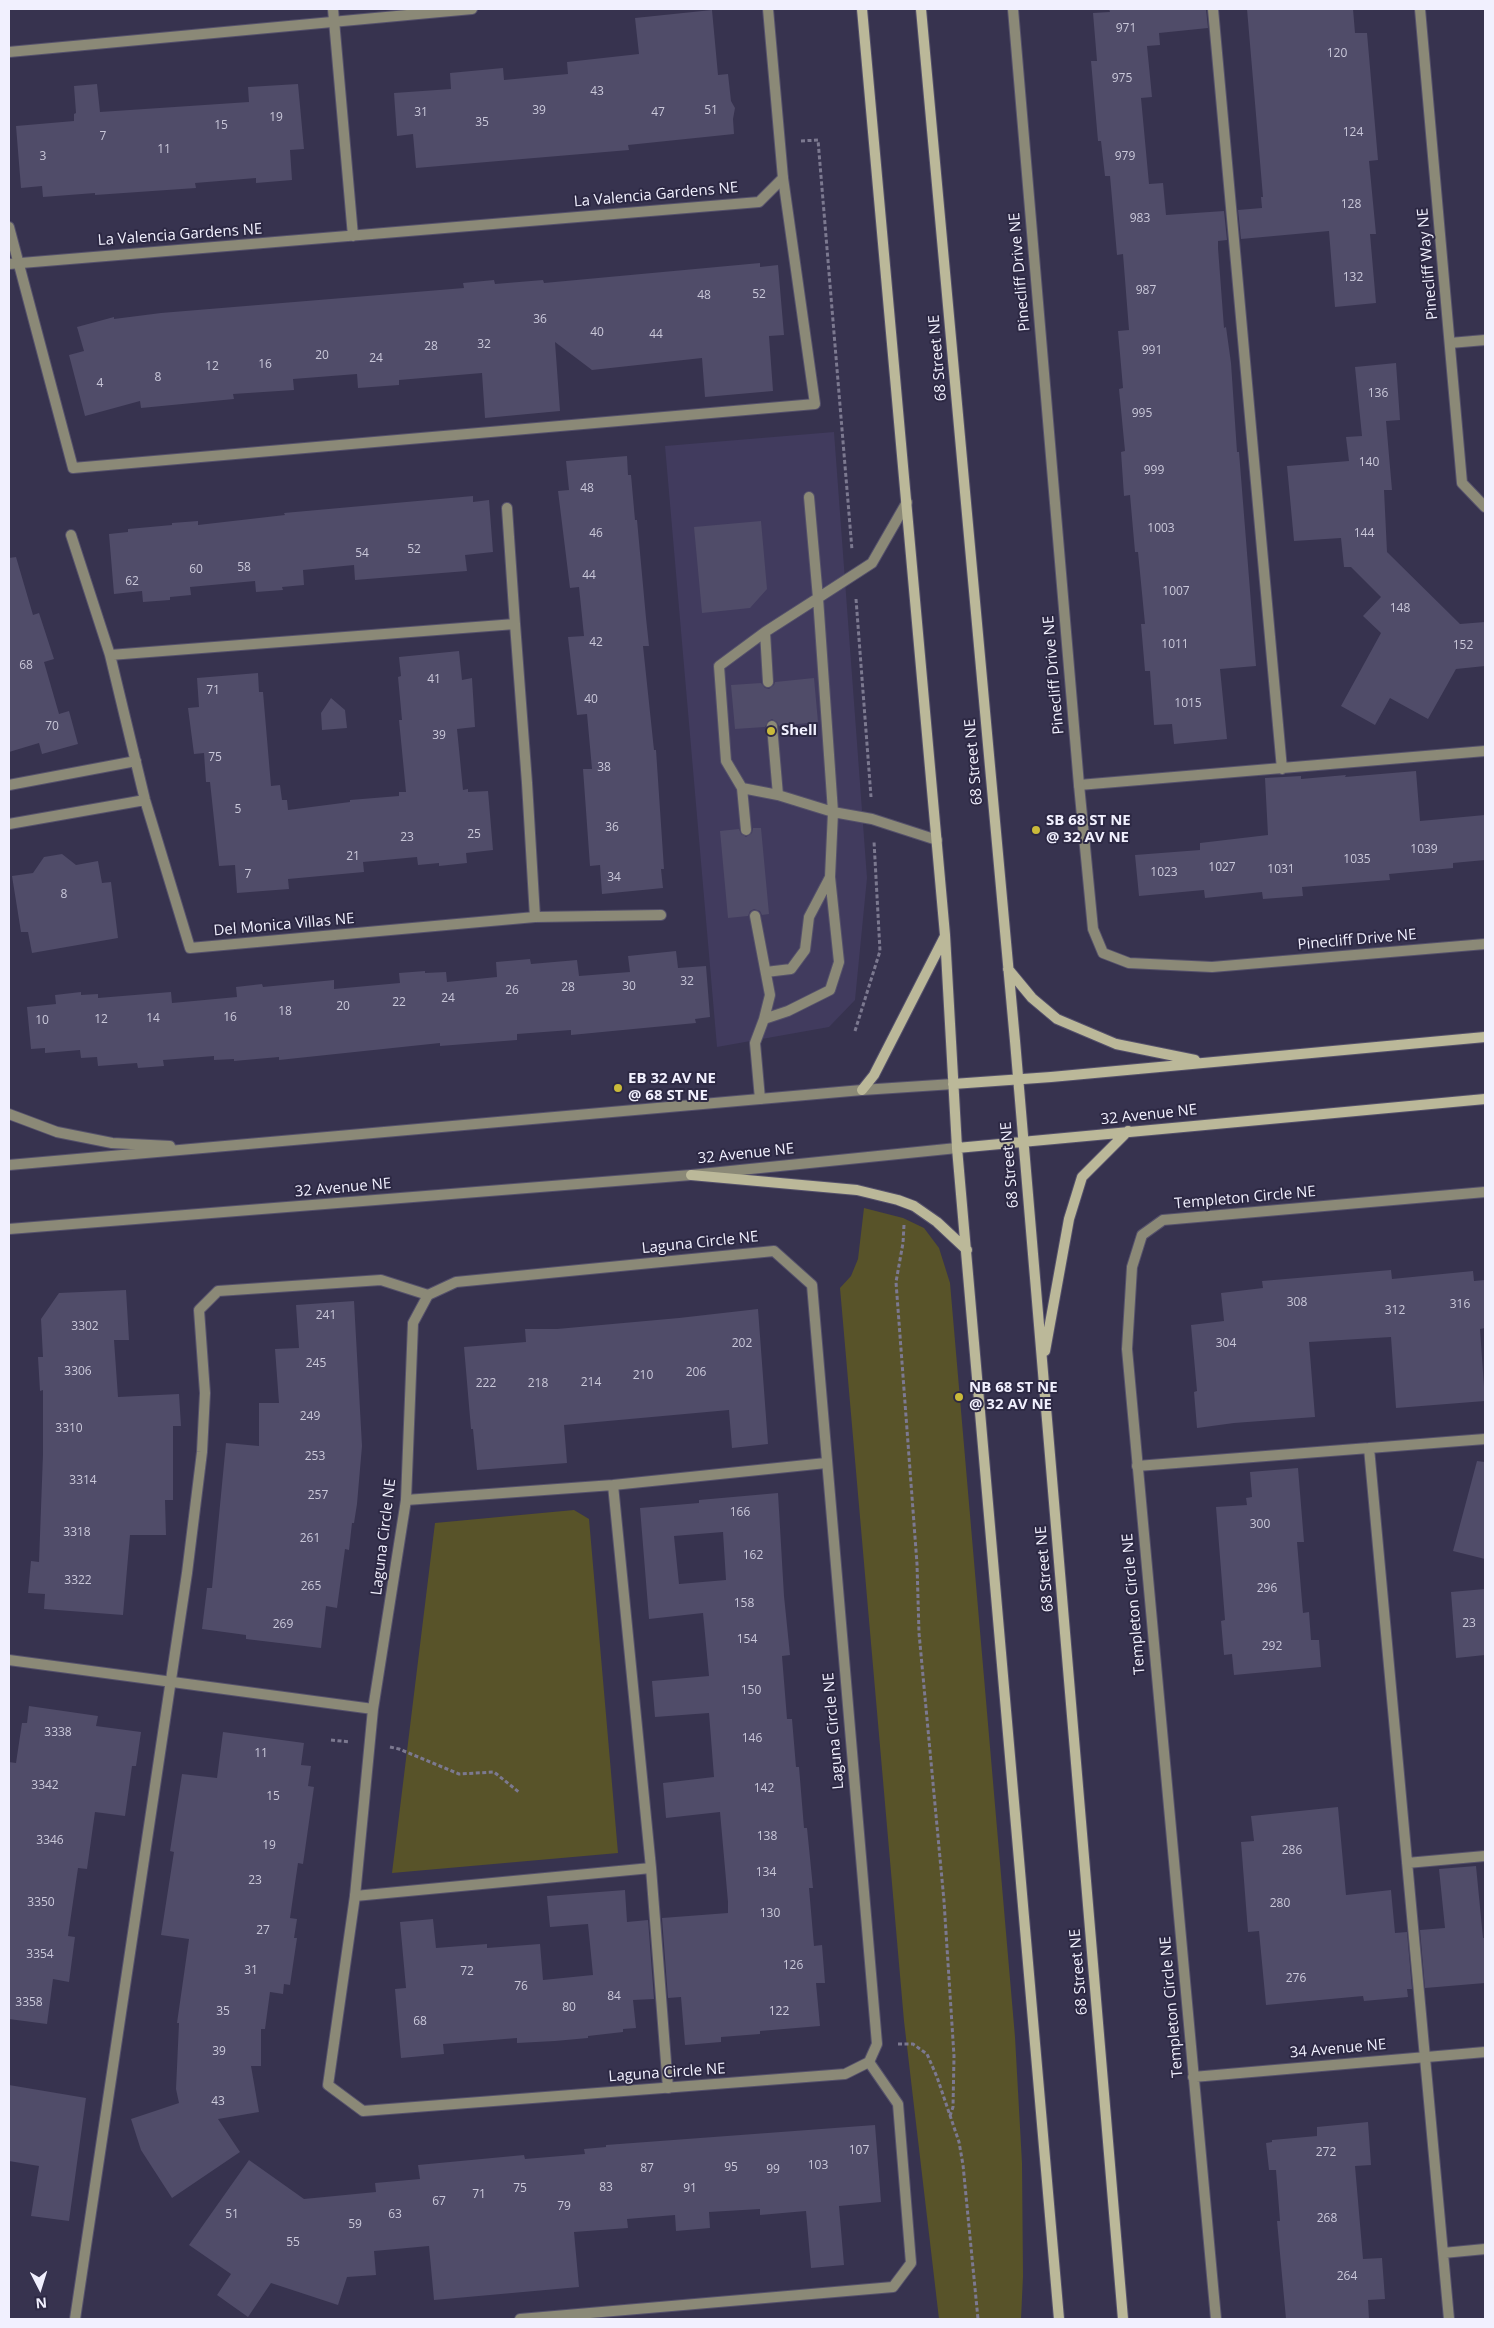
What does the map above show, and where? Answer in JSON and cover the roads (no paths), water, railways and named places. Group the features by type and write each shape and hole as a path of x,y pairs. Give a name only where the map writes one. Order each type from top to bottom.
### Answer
{"main road":[{"path":"862,9 937,840 945,935 957,1148 1059,2319"},
{"name":"68 Street NE","path":"921,9 1024,1143 1123,2319"},
{"path":"862,1090 874,1075 945,935"},
{"path":"1008,969 1032,998 1056,1019 1116,1044 1206,1063"},
{"path":"953,1084 1485,1037"},
{"name":"32 Avenue NE","path":"957,1148 1485,1099"},
{"path":"1043,1364 1069,1219 1082,1177 1128,1132"},
{"path":"691,1175 857,1190 898,1200 914,1206 937,1222 967,1250"},
{"path":"1053,2319 1057,2302"}],"street":[{"path":"333,9 353,236"},
{"path":"9,52 472,9"},
{"path":"9,227 14,263 73,468 815,404 783,178 768,9"},
{"name":"Pinecliff Drive NE","path":"1013,9 1079,785 1093,929 1102,953 1129,963 1212,967 1485,944"},
{"path":"1213,9 1282,769"},
{"name":"Pinecliff Way NE","path":"1420,9 1462,483 1485,507"},
{"name":"La Valencia Gardens NE","path":"14,263 758,202 783,178"},
{"path":"1450,343 1485,340"},
{"path":"764,1019 830,990 839,962 830,876 833,812 809,497"},
{"path":"746,830 742,788 726,761 719,666 764,632 872,563 907,502"},
{"path":"508,508 514,624 527,783 535,917"},
{"name":"Del Monica Villas NE","path":"71,535 110,655 145,800 190,948 535,917 661,915"},
{"path":"110,655 514,624"},
{"path":"764,632 768,682"},
{"path":"772,726 778,794"},
{"path":"1079,785 1485,751"},
{"path":"9,785 136,761"},
{"path":"742,788 778,794 833,812 872,819 937,840"},
{"path":"9,824 145,800"},
{"path":"766,972 791,969 805,950 809,917 830,876"},
{"path":"755,916 770,994 764,1019 755,1043 760,1099"},
{"path":"9,1165 862,1090 953,1084"},
{"path":"9,1114 57,1132 112,1143 208,1148"},
{"name":"32 Avenue NE","path":"9,1229 691,1175 957,1148"},
{"name":"Templeton Circle NE","path":"1216,2319 1127,1349 1132,1267 1142,1235 1163,1220 1485,1192"},
{"name":"Laguna Circle NE","path":"774,1251 812,1285 826,1463 877,2044 869,2062 845,2074 363,2111 328,2085 355,1896 373,1709 406,1500 413,1323 428,1295 456,1282 774,1251"},
{"path":"75,2319 169,1681 187,1573 202,1452 205,1393 199,1310 218,1291 382,1280 428,1295"},
{"path":"1137,1466 1485,1439"},
{"path":"1369,1448 1449,2319"},
{"path":"406,1500 613,1485 826,1463"},
{"path":"613,1485 651,1868 668,2088"},
{"path":"9,1660 373,1709"},
{"path":"1407,1863 1485,1856"},
{"path":"355,1896 651,1868"},
{"name":"34 Avenue NE","path":"1193,2076 1485,2052"},
{"path":"520,2319 893,2287 911,2262 898,2104 869,2062"},
{"path":"1443,2253 1485,2249"}],"place":[{"name":"Shell","path":"771,731"},
{"name":"SB 68 ST NE @ 32 AV NE","path":"1036,830"},
{"name":"EB 32 AV NE @ 68 ST NE","path":"618,1088"},
{"name":"NB 68 ST NE @ 32 AV NE","path":"959,1397"}]}
